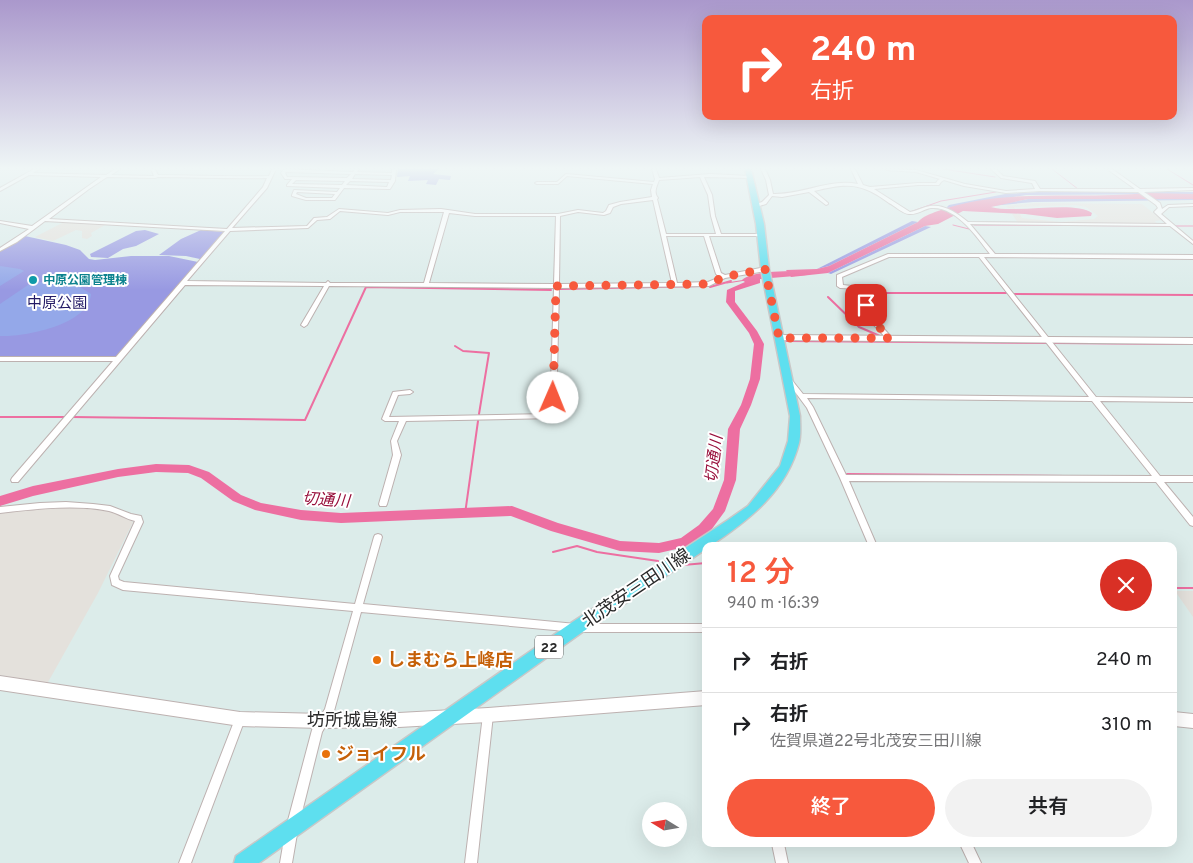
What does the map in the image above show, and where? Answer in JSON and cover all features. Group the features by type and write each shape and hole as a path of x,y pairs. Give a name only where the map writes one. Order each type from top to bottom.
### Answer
{"main road":[{"name":"22","path":"757,209 765,270 779,338 793,389"},
{"path":"779,338 1193,341"},
{"name":"北茂安三田川線","path":"706,542 752,509 785,468 794,441 796,416 793,389"},
{"name":"北茂安三田川線","path":"242,863 576,628 702,545"},
{"name":"坊所城島線","path":"0,683 240,719 322,721 488,715 702,698"},
{"path":"1177,719 1193,721"}],"street":[{"path":"0,250 59,209"},
{"path":"16,480 246,209"},
{"path":"44,220 228,230 308,227 316,219 328,218 339,210 388,214 400,211 447,211 474,215 558,214 569,212 604,214 609,209"},
{"path":"658,209 675,284"},
{"path":"712,209 719,234"},
{"path":"902,209 909,214 924,209"},
{"path":"941,209 960,217 968,223 993,255"},
{"path":"1158,209 1156,212 1158,214 1193,243"},
{"path":"1158,214 1164,209"},
{"path":"426,284 447,211"},
{"path":"410,392 395,393 385,419 553,416 558,214"},
{"path":"0,222 34,228"},
{"path":"968,223 1170,225"},
{"path":"664,235 761,235"},
{"path":"706,235 719,274 724,277"},
{"path":"890,338 874,322 859,288 840,286 839,276 888,255 1193,257"},
{"path":"980,255 1193,523"},
{"path":"183,283 556,286 709,284 724,277 765,270"},
{"path":"304,325 328,283"},
{"path":"0,359 119,359"},
{"path":"793,389 1094,399 1193,400"},
{"path":"793,389 810,408 872,542"},
{"path":"383,504 396,455 394,441 403,420"},
{"path":"844,478 1193,480"},
{"path":"0,510 85,506 107,508 123,512 130,518 138,518 139,522 114,576 115,582 123,586 576,628 702,628"},
{"path":"286,863 292,828 317,730 329,711 378,537"},
{"path":"471,863 488,715"},
{"path":"185,863 240,719"},
{"path":"779,847 782,863"},
{"path":"967,847 975,863"}],"shaded area":[{"path":"944,209 1085,209 1092,213 1091,216 1057,218 1025,214 963,211 938,224 925,226 828,273 791,277 786,270 817,269 829,266"},
{"path":"1089,209 1149,209 1162,220 1155,221 1157,224 1018,223 1012,214 1020,214 1022,218 1061,222 1094,219 1098,216"},
{"path":"64,222 105,225 91,233 92,236 87,239 82,238 82,231 76,230 53,241 35,237"},
{"path":"53,506 110,510 133,522 98,593 47,684 0,675 0,511"},
{"path":"1177,591 1193,591 1193,617 1177,594"}],"green space":[{"path":"912,221 918,222 829,266 817,269"},
{"path":"925,226 931,227 831,274 828,273"},
{"path":"145,230 159,234 136,246 123,249 108,258 91,257 90,254 136,231"},
{"path":"201,230 224,232 200,259 186,256 159,255 181,239"},
{"name":"中原公園","path":"25,236 66,245 80,250 89,259 95,260 131,256 169,256 198,262 115,360 0,358 0,251"},
{"path":"0,266 20,269 24,271 0,286"},
{"path":"40,282 80,287 91,294 87,305 79,314 68,321 39,331 0,336 0,304 28,285"}],"waterway":[{"path":"910,212 918,209"},
{"path":"953,225 969,229"},
{"path":"974,225 1170,226"},
{"path":"1175,226 1193,226"},
{"name":"切通川","path":"0,501 33,491 118,473 156,468 189,469 205,475 237,498 259,507 301,515 341,518 512,511 556,527 620,546 659,548 685,542 704,529 719,511 730,480 734,429 746,405 755,379 759,344 754,333 730,302 731,290 757,281 746,280 755,277 804,273"},
{"path":"727,283 746,280"},
{"path":"710,287 731,281"},
{"path":"560,289 702,286"},
{"path":"72,417 305,420 366,287 551,290"},
{"path":"867,293 1006,293"},
{"path":"1014,294 1193,295"},
{"path":"828,297 859,327 880,336"},
{"path":"786,341 1046,343"},
{"path":"1054,343 1193,344"},
{"path":"455,346 463,351 489,353 479,414"},
{"path":"0,417 67,417"},
{"path":"465,514 478,421"},
{"path":"847,474 1065,476"},
{"path":"553,552 577,546 597,552 658,561"},
{"path":"683,565 702,563"},
{"path":"1177,588 1193,588"}],"place":[{"name":"中原公園管理棟","path":"33,280"},
{"name":"しまむら上峰店","path":"377,660"},
{"name":"ジョイフル","path":"326,754"}],"route":[{"path":"553,398 556,286 709,284 724,277 737,276 750,270 765,269 779,338 890,338 874,322 866,305"}]}
